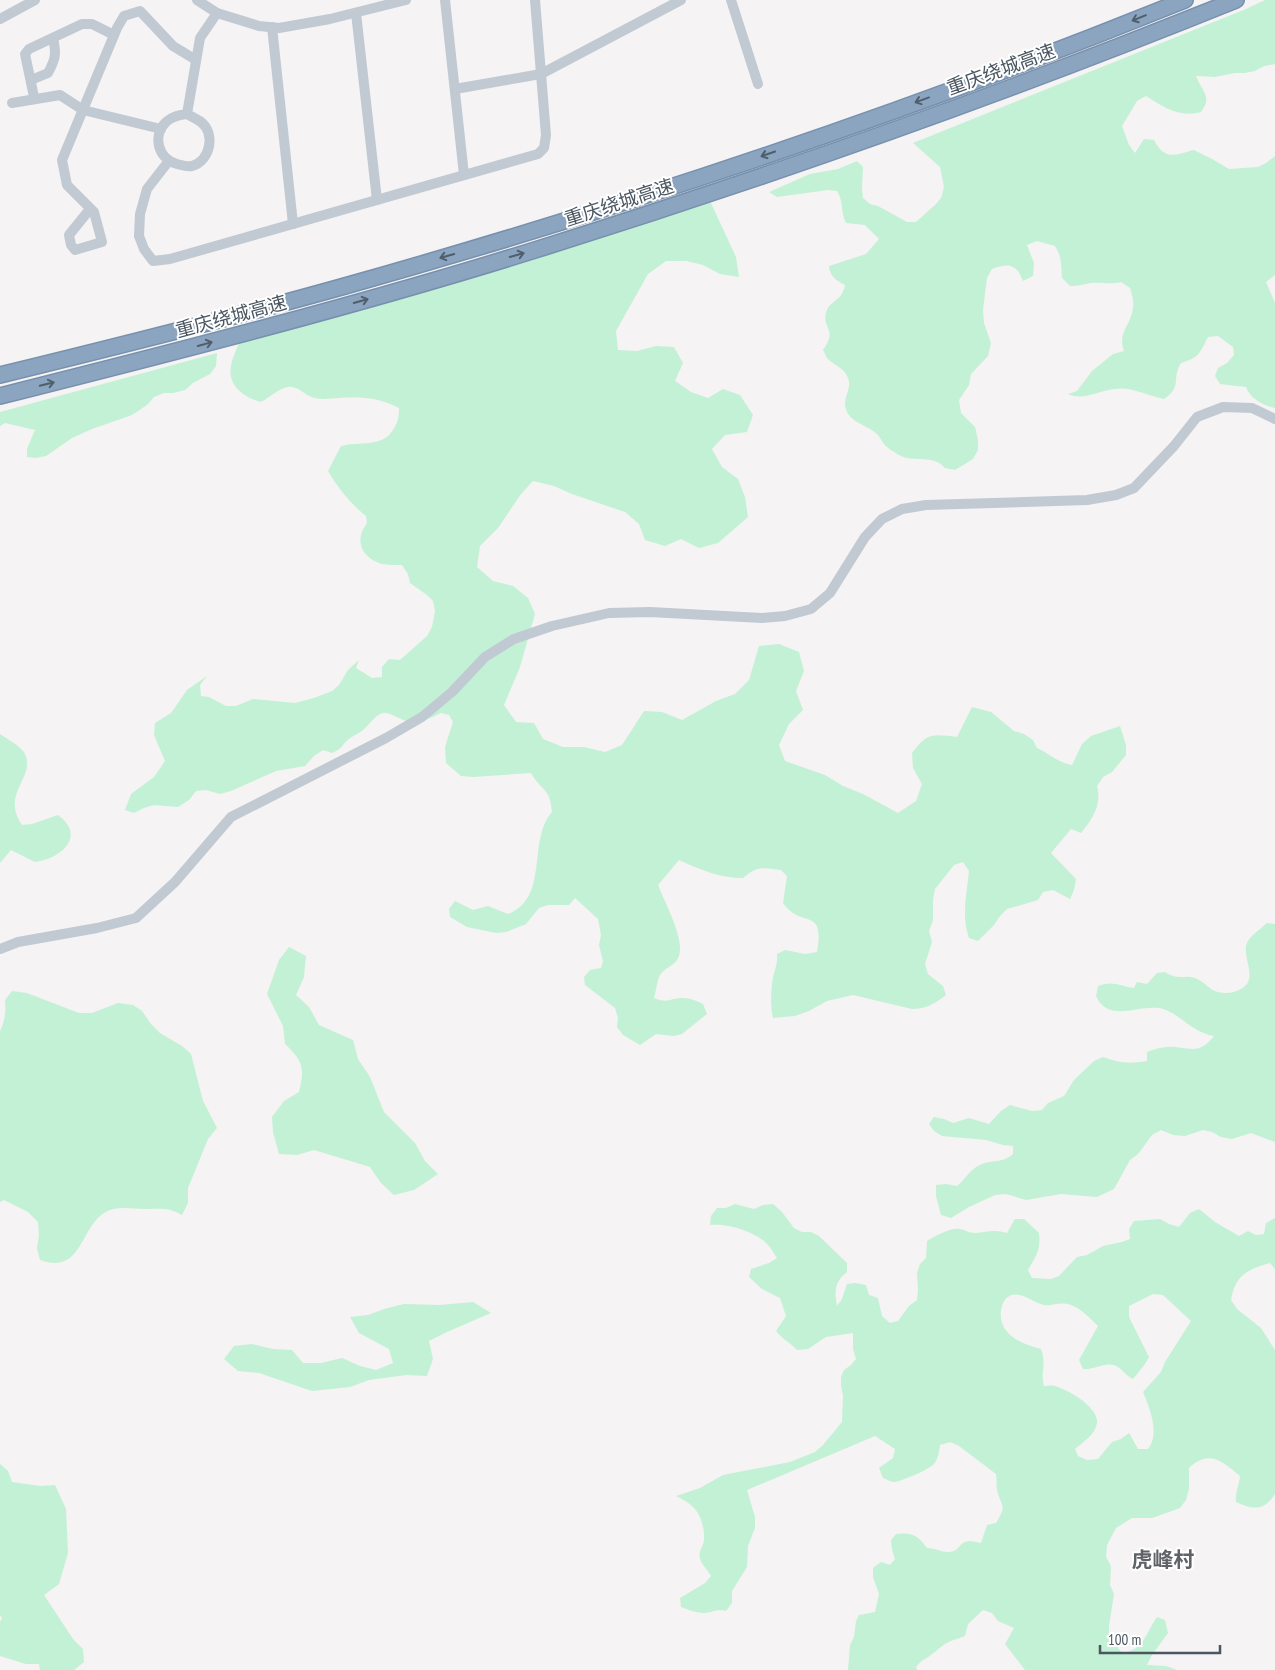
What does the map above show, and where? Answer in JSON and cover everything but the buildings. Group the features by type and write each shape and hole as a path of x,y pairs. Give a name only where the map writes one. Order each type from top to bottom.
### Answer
{"highway":[{"name":"重庆绕城高速","path":"0,375 170,334 345,286 527,232 822,136 1019,66 1185,0"},
{"name":"重庆绕城高速","path":"0,396 221,340 532,251 680,204 819,157 1027,82 1236,0"}],"street":[{"path":"13,0 15,11"},
{"path":"0,19 35,0"},
{"path":"197,0 217,13 250,24 272,27 301,25 406,0"},
{"path":"445,0 464,175"},
{"path":"168,162 147,189 140,214 139,236 144,249 153,261 170,259 538,154 544,148 546,135 535,0"},
{"path":"454,89 541,74 681,0"},
{"path":"731,0 758,84"},
{"path":"90,209 66,185 62,160 114,35 124,16 140,11 173,46 196,60"},
{"path":"188,114 200,38 217,13"},
{"path":"356,13 377,200"},
{"path":"34,97 25,54 29,50 82,24 92,24 114,35"},
{"path":"272,27 293,224"},
{"path":"31,80 48,73 56,51 54,39"},
{"path":"12,103 60,95 83,110 161,130"},
{"path":"188,114 201,123 209,139 207,153 201,162 190,166 168,162 160,152 159,140 161,130 167,121 178,115 188,114"},
{"path":"0,949 18,942 97,928 136,918 175,882 231,818 386,738 422,717 452,692 484,657 514,639 552,626 609,613 650,612 762,618 785,616 811,609 830,593 864,537 882,519 902,509 936,504 1087,500 1116,496 1134,488 1174,446 1197,417 1223,408 1252,408 1275,419"}],"green space":[{"path":"1265,0 1275,0 1275,64 1245,73 1215,77 1196,76 1206,98 1201,112 1186,114 1172,110 1146,96 1137,101 1122,126 1129,145 1135,153 1144,139 1154,140 1158,147 1166,154 1176,155 1194,150 1229,169 1258,167 1275,156 1275,275 1266,282 1275,303 1275,408 1258,401 1246,387 1220,384 1215,376 1218,368 1227,363 1234,355 1233,347 1218,336 1208,337 1195,357 1181,363 1175,386 1164,399 1120,388 1085,396 1068,394 1077,391 1092,371 1113,354 1124,351 1122,339 1132,314 1133,298 1130,288 1121,282 1070,286 1062,278 1060,258 1055,246 1037,241 1027,245 1034,263 1033,276 1023,281 1014,268 1007,265 992,269 987,278 983,310 984,323 991,343 988,356 971,374 969,385 959,400 961,413 975,427 978,450 973,459 955,470 945,468 935,461 905,458 884,444 873,431 853,419 846,410 845,404 849,384 848,378 842,369 828,359 823,350 829,338 825,318 826,313 841,295 845,285 834,278 829,266 866,254 879,239 865,225 846,223 841,199 837,191 828,190 777,197 769,192 810,174 838,169 857,161 863,167 863,198 870,204 878,206 907,222 916,222 941,198 944,187 940,167 913,143"},
{"path":"710,201 736,257 739,277 720,274 703,265 686,261 666,261 648,274 616,331 618,350 637,351 656,346 674,347 683,363 675,381 691,392 708,398 723,389 740,395 753,415 747,432 725,435 712,449 722,467 738,479 745,497 748,517 718,543 699,548 681,539 665,546 645,540 639,524 625,512 554,486 533,481 521,494 498,528 480,546 477,567 493,581 513,586 528,598 535,614 520,667 504,705 516,722 534,723 543,739 563,747 584,747 605,752 622,745 644,711 662,712 682,720 716,701 735,694 749,680 759,646 779,644 799,652 804,671 796,691 803,710 789,724 779,745 785,761 825,775 898,813 916,801 922,784 913,768 912,753 926,738 931,736 957,737 972,707 991,712 1014,731 1024,734 1033,740 1037,748 1067,764 1072,765 1082,744 1091,736 1120,726 1126,745 1126,755 1112,772 1103,777 1097,786 1097,805 1093,817 1085,828 1081,833 1071,829 1051,853 1076,879 1070,899 1053,890 1043,892 1038,900 1007,909 978,941 969,938 965,921 969,871 963,862 954,865 935,889 933,920 929,931 932,942 925,964 928,974 943,986 946,995 935,1003 922,1008 912,1009 853,995 827,1001 795,1016 773,1018 771,992 777,954 785,950 805,954 817,952 818,928 815,923 790,911 783,903 787,876 781,870 757,869 743,878 726,877 679,860 658,885 677,930 680,949 679,956 660,975 654,998 662,1001 679,998 693,1000 703,1004 707,1014 682,1034 674,1036 656,1034 640,1045 623,1035 617,1027 618,1018 615,1008 585,985 584,977 590,970 601,968 603,961 599,945 601,935 598,919 575,898 569,905 548,905 539,908 526,924 506,932 496,933 467,927 450,917 449,909 455,901 473,910 488,906 508,914 521,906 529,895 534,882 540,838 552,812 547,794 531,773 473,777 461,776 446,763 445,747 453,722 449,715 441,713 411,722 383,713 375,717 362,731 349,739 339,750 332,753 323,750 305,766 276,771 220,794 206,790 196,791 189,800 178,807 154,805 134,813 125,810 131,794 154,777 165,761 154,735 155,723 171,713 187,690 207,676 200,685 201,696 209,697 226,706 236,706 253,699 295,703 332,691 339,685 348,670 359,660 356,668 372,678 382,677 382,667 389,659 400,660 427,636 432,627 435,611 433,601 410,583 408,574 402,565 382,564 365,553 360,542 363,529 367,523 366,516 355,507 328,471 341,446 376,442 388,436 397,422 399,408 369,398 315,398 292,387 281,389 261,402 249,398 238,390 230,373 240,340"},
{"path":"217,353 216,366 210,374 193,383 185,390 164,393 154,397 147,405 132,415 72,438 46,456 27,457 27,449 35,430 5,423 0,426 0,412"},
{"path":"0,734 14,743 25,754 26,771 16,795 15,804 16,814 22,825 32,824 58,815 66,823 70,831 67,845 54,856 45,860 35,862 11,850 0,863"},
{"path":"1267,923 1275,924 1275,1142 1251,1133 1232,1139 1203,1130 1185,1136 1173,1135 1161,1130 1152,1135 1138,1154 1130,1160 1114,1189 1097,1197 1061,1194 1026,1200 1006,1194 995,1195 951,1218 941,1215 936,1196 936,1185 957,1186 976,1167 984,1163 1009,1157 1013,1154 1013,1146 986,1140 942,1136 934,1131 929,1124 934,1117 953,1123 969,1118 989,1124 1001,1111 1010,1105 1032,1111 1042,1110 1048,1103 1064,1096 1074,1080 1094,1061 1103,1057 1114,1061 1140,1062 1147,1061 1147,1052 1164,1047 1196,1049 1205,1045 1214,1036 1198,1030 1166,1010 1150,1008 1115,1011 1108,1009 1101,1004 1096,996 1098,986 1112,983 1134,988 1137,982 1147,984 1157,973 1165,972 1177,977 1195,978 1218,992 1236,991 1249,981 1250,975 1246,952 1247,942"},
{"path":"289,947 306,956 304,977 296,995 309,1007 319,1025 353,1040 358,1059 370,1077 384,1112 415,1143 425,1161 438,1174 414,1190 394,1195 381,1183 370,1167 314,1150 297,1155 279,1154 273,1132 272,1117 284,1101 299,1092 302,1071 296,1055 285,1044 283,1026 267,994 279,960"},
{"path":"12,991 27,993 79,1013 92,1013 118,1003 133,1005 142,1011 160,1033 182,1046 191,1054 203,1101 217,1128 208,1139 188,1188 188,1203 182,1215 164,1209 114,1209 104,1213 96,1220 72,1256 64,1261 54,1263 40,1260 37,1248 38,1222 28,1212 4,1200 0,1202 0,1031 5,1016 5,1000"},
{"path":"735,1204 754,1209 763,1205 773,1204 782,1212 794,1228 819,1236 847,1263 847,1272 840,1279 836,1287 837,1306 842,1299 847,1284 866,1285 869,1295 878,1298 882,1316 890,1323 898,1321 909,1306 917,1300 917,1273 920,1264 926,1258 927,1241 938,1234 952,1229 973,1233 994,1231 1007,1233 1015,1219 1024,1219 1039,1233 1039,1249 1028,1270 1032,1278 1051,1279 1059,1276 1077,1257 1087,1255 1103,1246 1130,1239 1129,1229 1134,1221 1160,1219 1179,1227 1190,1213 1199,1209 1215,1222 1239,1236 1248,1231 1256,1235 1264,1234 1266,1223 1275,1218 1275,1269 1270,1263 1244,1274 1233,1291 1231,1300 1237,1309 1261,1328 1275,1350 1275,1494 1267,1504 1258,1507 1248,1507 1236,1502 1240,1476 1215,1459 1203,1459 1189,1468 1189,1489 1186,1500 1180,1508 1152,1518 1132,1518 1116,1528 1107,1545 1106,1557 1111,1566 1110,1585 1114,1594 1109,1636 1122,1653 1129,1652 1135,1649 1143,1640 1157,1617 1165,1620 1168,1633 1147,1665 1166,1666 1177,1670 1025,1670 1005,1644 1014,1628 998,1621 992,1613 983,1610 968,1624 965,1636 943,1645 920,1662 916,1667 917,1670 848,1670 850,1645 854,1637 856,1621 859,1615 875,1612 879,1594 873,1577 873,1568 881,1562 890,1565 895,1559 891,1540 896,1534 914,1535 927,1548 945,1552 953,1551 967,1541 981,1543 987,1525 996,1523 1001,1514 1003,1509 997,1492 996,1474 959,1446 950,1442 940,1445 934,1464 915,1475 893,1482 883,1478 879,1468 893,1458 895,1449 875,1436 747,1490 755,1517 755,1528 748,1546 747,1567 732,1591 732,1603 726,1611 717,1610 705,1613 681,1607 680,1598 705,1583 711,1576 700,1559 704,1536 700,1518 691,1505 676,1496 700,1488 723,1475 790,1462 815,1452 842,1422 843,1396 841,1377 844,1370 856,1359 853,1349 853,1333 826,1337 808,1349 797,1350 778,1334 776,1331 786,1316 780,1298 762,1289 749,1277 751,1269 777,1258 766,1243 753,1234 739,1228 710,1225 711,1216 717,1208 726,1208","holes":["1153,1294 1163,1295 1191,1321 1165,1362 1161,1372 1143,1392 1153,1421 1152,1443 1148,1449 1138,1449 1129,1433 1121,1439 1112,1442 1098,1459 1087,1460 1078,1456 1075,1449 1094,1431 1097,1423 1096,1417 1088,1405 1075,1395 1055,1386 1044,1386 1041,1349 1019,1341 1007,1332 1001,1319 1003,1302 1012,1295 1021,1295 1044,1305 1064,1303 1078,1309 1098,1326 1079,1360 1083,1369 1110,1364 1118,1367 1133,1379 1149,1357 1129,1317 1129,1306"]},
{"path":"473,1302 491,1313 429,1341 433,1359 427,1376 406,1375 369,1380 350,1387 312,1391 259,1373 238,1371 224,1359 234,1346 252,1344 273,1349 292,1350 303,1363 321,1363 342,1358 360,1366 376,1370 393,1363 389,1349 359,1333 350,1317 368,1315 404,1304 440,1305"},
{"path":"0,1464 8,1471 12,1482 40,1486 55,1485 66,1509 68,1553 59,1584 44,1595 73,1639 83,1649 84,1662 74,1670 40,1670 39,1664 26,1664 0,1656 0,1622 2,1618 0,1615"}],"district":[{"name":"虎峰村","path":"1163,1560"}]}
